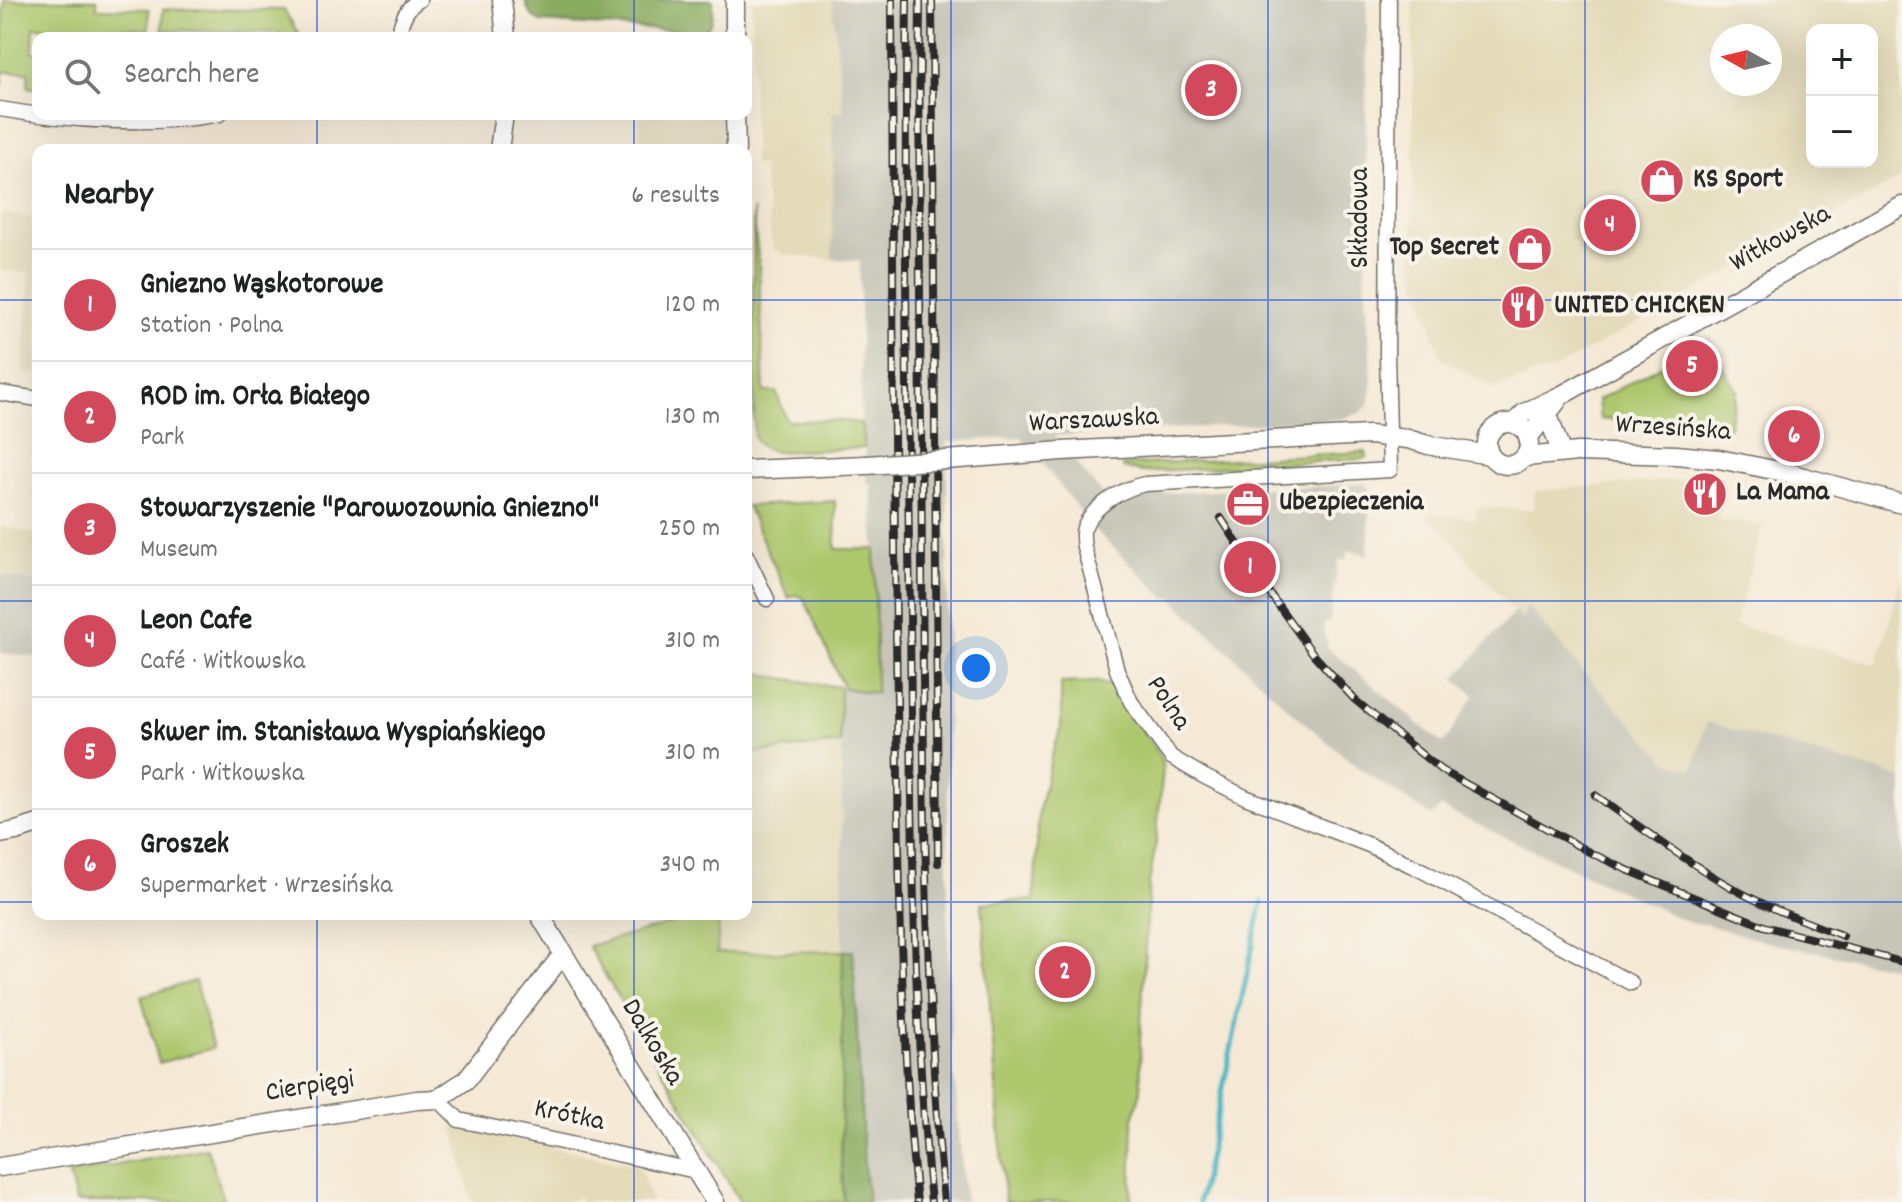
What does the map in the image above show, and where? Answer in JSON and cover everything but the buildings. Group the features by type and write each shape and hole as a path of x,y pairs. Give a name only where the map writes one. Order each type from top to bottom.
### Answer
{"street":[{"path":"399,32 409,6 419,0"},
{"path":"502,0 505,32"},
{"path":"735,0 735,32"},
{"name":"Składowa","path":"1389,0 1387,355 1390,436"},
{"path":"0,109 32,114"},
{"path":"119,120 169,120"},
{"path":"500,144 503,120"},
{"path":"735,120 736,144"},
{"name":"Witkowska","path":"1514,423 1524,413 1562,395 1902,206"},
{"path":"0,393 32,398"},
{"name":"Witkowska","path":"1528,438 1562,395"},
{"path":"1547,412 1559,446"},
{"path":"1503,423 1514,423 1525,431 1528,438 1525,457 1511,465 1493,460 1489,446 1494,428 1503,423"},
{"name":"Warszawska","path":"752,470 1369,435 1444,447 1489,446"},
{"name":"Polna","path":"1390,436 1390,470 1145,484 1122,491 1098,509 1084,528 1084,547 1117,670 1131,702 1171,757 1205,777 1245,797 1396,858 1631,983"},
{"name":"Wrzesińska","path":"1528,438 1578,452"},
{"name":"Wrzesińska","path":"1525,457 1578,452 1676,455 1741,463 1806,477 1902,504"},
{"path":"752,568 767,599"},
{"path":"0,834 32,826"},
{"name":"Dalkoska","path":"543,920 715,1202"},
{"path":"438,1099 466,1080 563,954"},
{"name":"Cierpięgi","path":"0,1167 402,1102 438,1099"},
{"name":"Krótka","path":"438,1099 459,1120 696,1171"}],"shaded area":[{"path":"752,0 832,0 843,112 833,112 832,259 786,255 774,250 762,165 753,165"},
{"path":"832,0 1367,0 1365,275 1372,384 1368,405 1361,412 1341,419 1054,436 1116,511 1143,494 1367,484 1370,494 1368,555 1348,550 1346,559 1338,561 1330,622 1324,623 1323,630 1328,648 1443,744 1475,695 1455,679 1515,611 1523,620 1525,603 1577,665 1668,762 1693,769 1707,722 1902,778 1902,969 1770,943 1705,924 1692,924 1440,807 1431,816 1360,769 1293,713 1171,597 1166,598 1096,531 1021,437 946,442 948,951 952,1053 965,1202 868,1202 853,952 843,951 840,687 876,693 875,549 871,483 867,483 861,423 860,261 832,259 833,112 843,112"},
{"path":"1413,0 1902,0 1902,177 1558,367 1493,388 1441,358 1413,268"},
{"path":"640,120 721,120 721,144 638,144"},
{"path":"0,214 32,217 32,374 23,373 30,273 0,270"},
{"path":"1676,480 1723,484 1719,520 1763,525 1735,625 1877,664 1902,576 1902,778 1707,723 1693,770 1668,762 1525,604 1523,621 1425,512 1475,519 1477,507 1533,510 1535,491"},
{"path":"0,526 32,533 32,581 0,576"},
{"path":"0,576 32,581 32,656 0,653"},
{"path":"840,743 843,951 717,953 719,920 752,920 752,753"},
{"path":"453,1126 640,1166 651,1202 581,1202 579,1197 567,1202 472,1202"}],"green space":[{"path":"4,0 97,0 97,8 149,9 149,29 34,27 32,88 28,87 28,72 3,72 0,83 0,55 3,55"},
{"path":"525,0 713,0 713,15 708,27 698,32 540,22 530,13"},
{"path":"163,9 284,10 297,32 241,32 162,30"},
{"path":"753,209 759,267 764,392 776,392 787,421 861,423 864,448 777,452 763,448 754,437"},
{"path":"1708,340 1737,391 1728,428 1600,419 1598,400"},
{"path":"1365,452 1366,457 1362,459 1142,472 1123,468 1123,465"},
{"path":"835,501 836,549 875,549 876,693 844,688 804,598 796,595 789,598 752,517 752,506"},
{"path":"752,671 840,687 840,743 752,753"},
{"path":"1097,682 1110,685 1159,754 1163,768 1149,883 1140,1040 1141,1091 1133,1119 1131,1202 1005,1202 982,903 1034,900 1039,810 1061,729 1061,683"},
{"path":"684,920 719,920 717,953 843,951 841,1152 844,1202 740,1202 588,946"},
{"path":"843,951 853,951 868,1202 844,1202 841,1152"},
{"path":"195,981 213,1048 159,1063 141,996"},
{"path":"207,1148 224,1202 76,1202 69,1174"}],"waterway":[{"path":"1199,1202 1262,902"}],"railway":[{"path":"892,0 900,889 907,1077 917,1202"},
{"path":"907,0 906,308 913,836 920,1056 931,1202"},
{"path":"920,0 925,806 932,1044 944,1202"},
{"path":"932,0 938,863"},
{"path":"1221,518 1314,655 1355,700 1441,770 1625,869 1764,926 1902,962"},
{"path":"1595,795 1729,886 1843,936"}],"place":[{"name":"Stowarzyszenie \"Parowozownia Gniezno\"","path":"1211,90"},
{"name":"KS Sport","path":"1662,181"},
{"name":"Leon Cafe","path":"1610,225"},
{"name":"Top Secret","path":"1530,249"},
{"name":"UNITED CHICKEN","path":"1523,307"},
{"name":"Skwer im. Stanisława Wyspiańskiego","path":"1692,366"},
{"name":"Groszek","path":"1794,436"},
{"name":"La Mama","path":"1705,494"},
{"name":"Ubezpieczenia","path":"1248,504"},
{"name":"Gniezno Wąskotorowe","path":"1250,567"},
{"name":"ROD im. Orła Białego","path":"1065,972"}]}
